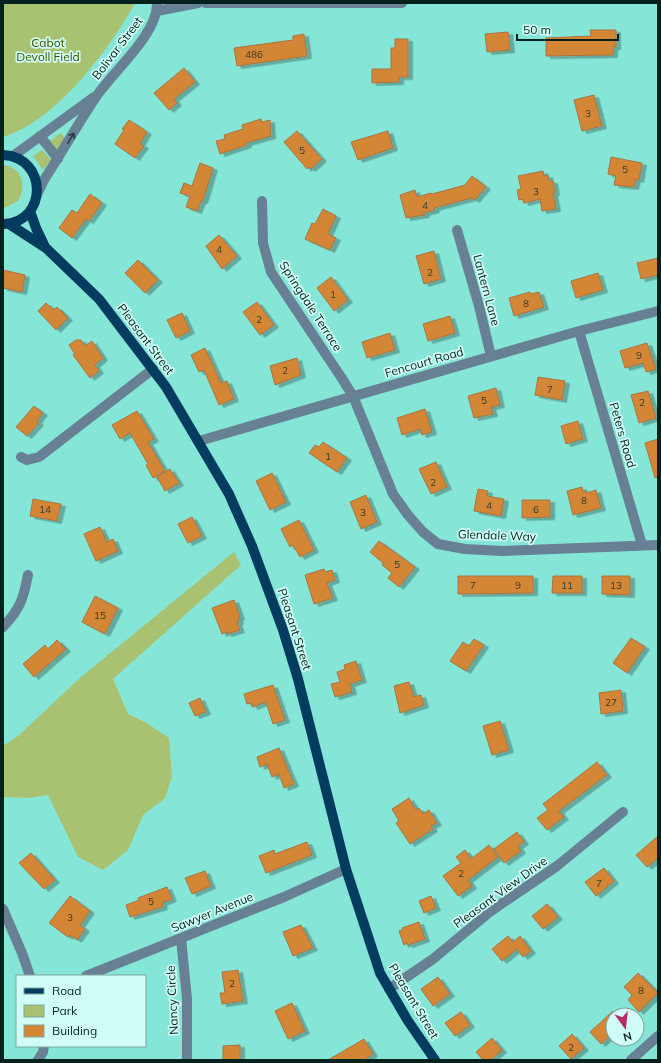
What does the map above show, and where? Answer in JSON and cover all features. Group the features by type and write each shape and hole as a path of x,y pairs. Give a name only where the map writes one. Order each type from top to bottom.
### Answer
{"main road":[{"path":"6,224 24,217 30,211 37,195 37,183 33,171 27,164 8,155"},
{"name":"Pleasant Street","path":"30,211 36,228 46,248"},
{"name":"Pleasant Street","path":"6,224 46,248 99,299 153,369 199,441 229,494 275,607 298,680 346,869 369,944 380,973 408,1021 435,1060"}],"street":[{"name":"Bolivar Street","path":"37,195 99,94 145,36 157,7 195,3"},
{"path":"205,3 402,3"},
{"name":"Bolivar Street","path":"8,155 40,136 99,94"},
{"path":"40,136 58,159"},
{"name":"Springdale Terrace","path":"262,201 263,243 270,268 353,396"},
{"name":"Lantern Lane","path":"457,230 479,306 491,356"},
{"name":"Fencourt Road","path":"199,441 579,331 658,311"},
{"name":"Peters Road","path":"579,331 642,546"},
{"path":"20,457 27,460 39,457 153,369"},
{"name":"Glendale Way","path":"353,396 393,494 422,532 438,544 465,549 502,551 658,545"},
{"path":"3,627 20,608 28,576"},
{"name":"Pleasant View Drive","path":"390,989 433,959 491,911 557,866 623,812"},
{"name":"Sawyer Avenue","path":"88,975 284,897 346,869"},
{"path":"3,909 30,975"},
{"name":"Nancy Circle","path":"181,938 187,1000 187,1060"},
{"path":"631,1060 658,1036"},
{"path":"38,1060 44,1052 44,1047"}],"green space":[{"name":"Cabot Devoll Field","path":"3,3 135,3 111,42 79,82 42,116 23,129 3,137"},
{"path":"61,133 66,140 58,151 50,141"},
{"path":"42,150 51,160 43,170 33,156"},
{"path":"3,165 15,169 21,178 22,184 21,195 18,201 4,208 3,208"},
{"path":"234,552 241,565 113,679 128,714 145,722 169,738 172,777 165,798 143,815 128,850 103,870 78,857 48,795 29,798 3,797 3,746 18,736 81,677"}],"building":[{"path":"590,30 616,30 616,47 613,47 613,55 546,56 546,38 591,36"},
{"path":"508,32 510,50 487,52 485,34"},
{"path":"304,34 307,56 237,66 234,48 293,40 293,36"},
{"path":"395,39 408,39 408,77 399,77 399,82 372,83 372,69 391,69 391,48 395,48"},
{"path":"184,68 195,82 174,99 177,103 169,110 154,93"},
{"path":"594,95 602,126 582,131 574,100"},
{"path":"261,119 262,122 270,120 271,136 246,143 247,145 220,154 216,141 225,139 224,135 243,129 242,125"},
{"path":"129,120 147,132 140,144 144,146 135,158 115,144 124,130 122,129"},
{"path":"297,131 322,159 311,169 309,167 307,169 284,142"},
{"path":"388,131 393,148 358,160 351,142"},
{"path":"611,157 642,163 639,180 636,179 634,187 614,185 616,176 608,174"},
{"path":"200,163 213,168 203,201 201,201 197,211 186,207 190,196 180,193 184,183 192,186"},
{"path":"543,171 544,176 548,175 549,181 553,181 555,193 553,193 556,209 542,211 540,199 524,203 523,199 519,200 517,190 521,189 518,176"},
{"path":"472,176 486,187 475,200 472,198 434,208 435,210 424,213 425,215 406,218 400,195 415,190 417,197 432,194 465,185"},
{"path":"90,194 102,203 89,221 86,219 72,238 59,228 72,210 77,213"},
{"path":"323,209 336,216 328,234 336,238 330,250 305,239 312,223 315,224"},
{"path":"219,235 237,256 222,269 206,246"},
{"path":"434,251 441,279 424,284 416,256"},
{"path":"658,258 658,275 641,279 637,263"},
{"path":"138,260 158,280 145,293 125,273"},
{"path":"3,270 25,275 22,292 3,288"},
{"path":"598,273 603,290 576,298 571,281"},
{"path":"331,277 348,300 334,311 317,288"},
{"path":"530,292 531,294 539,292 544,307 514,316 509,298"},
{"path":"257,302 274,325 260,335 243,312"},
{"path":"46,303 54,310 57,307 68,318 56,330 38,311"},
{"path":"182,313 190,331 176,338 167,320"},
{"path":"450,316 455,333 428,341 423,324"},
{"path":"390,333 395,350 367,358 362,342"},
{"path":"76,340 81,340 85,346 92,341 103,358 95,365 99,371 90,378 73,355 75,354 69,345"},
{"path":"647,343 656,369 646,372 643,363 625,368 620,351"},
{"path":"205,348 221,383 227,381 234,399 219,405 204,370 199,372 191,355"},
{"path":"297,358 301,375 275,385 270,366"},
{"path":"538,377 565,381 562,400 535,395"},
{"path":"496,388 500,405 491,407 493,414 474,418 468,396"},
{"path":"648,391 656,418 639,423 631,395"},
{"path":"34,406 43,413 37,421 39,423 27,436 16,427"},
{"path":"425,409 432,432 422,435 420,429 402,435 397,418"},
{"path":"137,411 154,439 148,442 165,471 153,478 146,465 148,464 130,433 120,439 112,425"},
{"path":"578,421 583,439 566,444 561,426"},
{"path":"658,439 658,477 655,478 645,443"},
{"path":"323,442 347,458 337,472 309,453 315,445 319,447"},
{"path":"436,462 447,487 431,494 419,469"},
{"path":"170,469 179,483 165,491 157,477"},
{"path":"272,473 286,502 270,510 256,481"},
{"path":"582,487 583,491 586,493 596,490 601,508 573,515 567,491"},
{"path":"478,489 488,491 487,496 504,499 501,516 474,511"},
{"path":"366,495 377,522 361,529 350,502"},
{"path":"33,499 61,504 57,521 30,516"},
{"path":"522,500 550,500 550,517 522,518"},
{"path":"192,517 202,536 188,543 178,524"},
{"path":"299,520 314,550 300,557 293,545 290,547 281,529"},
{"path":"100,527 107,542 113,539 118,551 96,561 84,534"},
{"path":"379,541 415,567 399,587 388,578 392,573 370,552"},
{"path":"324,569 325,572 332,570 335,580 327,583 333,598 314,604 305,575"},
{"path":"458,576 533,576 533,593 458,594"},
{"path":"553,576 582,576 582,593 552,593"},
{"path":"602,576 630,576 630,595 602,594"},
{"path":"95,596 118,608 105,634 82,622"},
{"path":"234,600 240,617 238,618 239,622 237,623 240,630 222,634 212,608"},
{"path":"631,638 645,647 627,673 613,663"},
{"path":"474,639 484,645 466,671 450,661 463,642 469,646"},
{"path":"57,640 66,649 34,677 23,664 45,645 48,649"},
{"path":"356,661 362,680 350,684 352,692 335,697 331,684 340,682 337,672 345,669 344,665"},
{"path":"409,682 414,697 421,695 424,705 400,713 394,686"},
{"path":"273,685 285,720 273,724 266,702 253,707 251,703 247,704 244,694"},
{"path":"621,690 623,711 601,714 599,693"},
{"path":"200,698 206,712 195,716 189,703"},
{"path":"500,721 509,750 492,755 483,726"},
{"path":"279,748 294,784 284,788 279,774 272,777 267,764 260,767 257,757"},
{"path":"597,762 607,775 559,811 564,817 547,830 537,818 548,810 543,804"},
{"path":"409,798 416,810 419,808 423,814 429,810 437,823 431,826 433,829 410,844 396,823 399,821 392,809"},
{"path":"517,832 524,842 518,846 521,851 504,863 494,849"},
{"path":"658,836 658,858 647,867 636,855"},
{"path":"307,842 312,855 266,873 259,856 274,850 275,854"},
{"path":"489,845 498,857 468,880 472,886 458,896 443,876 461,863 456,857 465,850 471,859"},
{"path":"31,853 55,880 44,889 19,863"},
{"path":"604,868 614,881 596,896 585,882"},
{"path":"205,871 211,886 192,894 185,878"},
{"path":"167,887 172,899 162,903 163,907 130,917 126,905 139,900 138,898"},
{"path":"70,896 90,911 80,925 85,929 77,940 70,935 68,937 49,923"},
{"path":"431,896 436,908 424,913 419,901"},
{"path":"547,904 558,917 543,929 532,916"},
{"path":"419,922 425,939 404,945 399,931 403,930 402,928"},
{"path":"301,925 313,948 293,956 283,932"},
{"path":"508,936 513,942 520,936 531,951 523,957 517,949 502,961 492,949"},
{"path":"238,970 243,1001 222,1004 220,993 225,993 222,972"},
{"path":"638,973 658,993 644,1007 634,1007 628,1000 632,995 624,987"},
{"path":"438,977 450,994 433,1006 421,989"},
{"path":"292,1003 305,1031 288,1039 275,1011"},
{"path":"461,1012 470,1025 455,1036 445,1023"},
{"path":"605,1018 605,1040 601,1044 590,1032"},
{"path":"572,1034 584,1048 571,1059 559,1046"},
{"path":"492,1038 502,1050 491,1060 483,1060 476,1052"},
{"path":"364,1039 373,1054 364,1060 328,1060"},
{"path":"240,1045 240,1060 223,1060 223,1046"}]}
